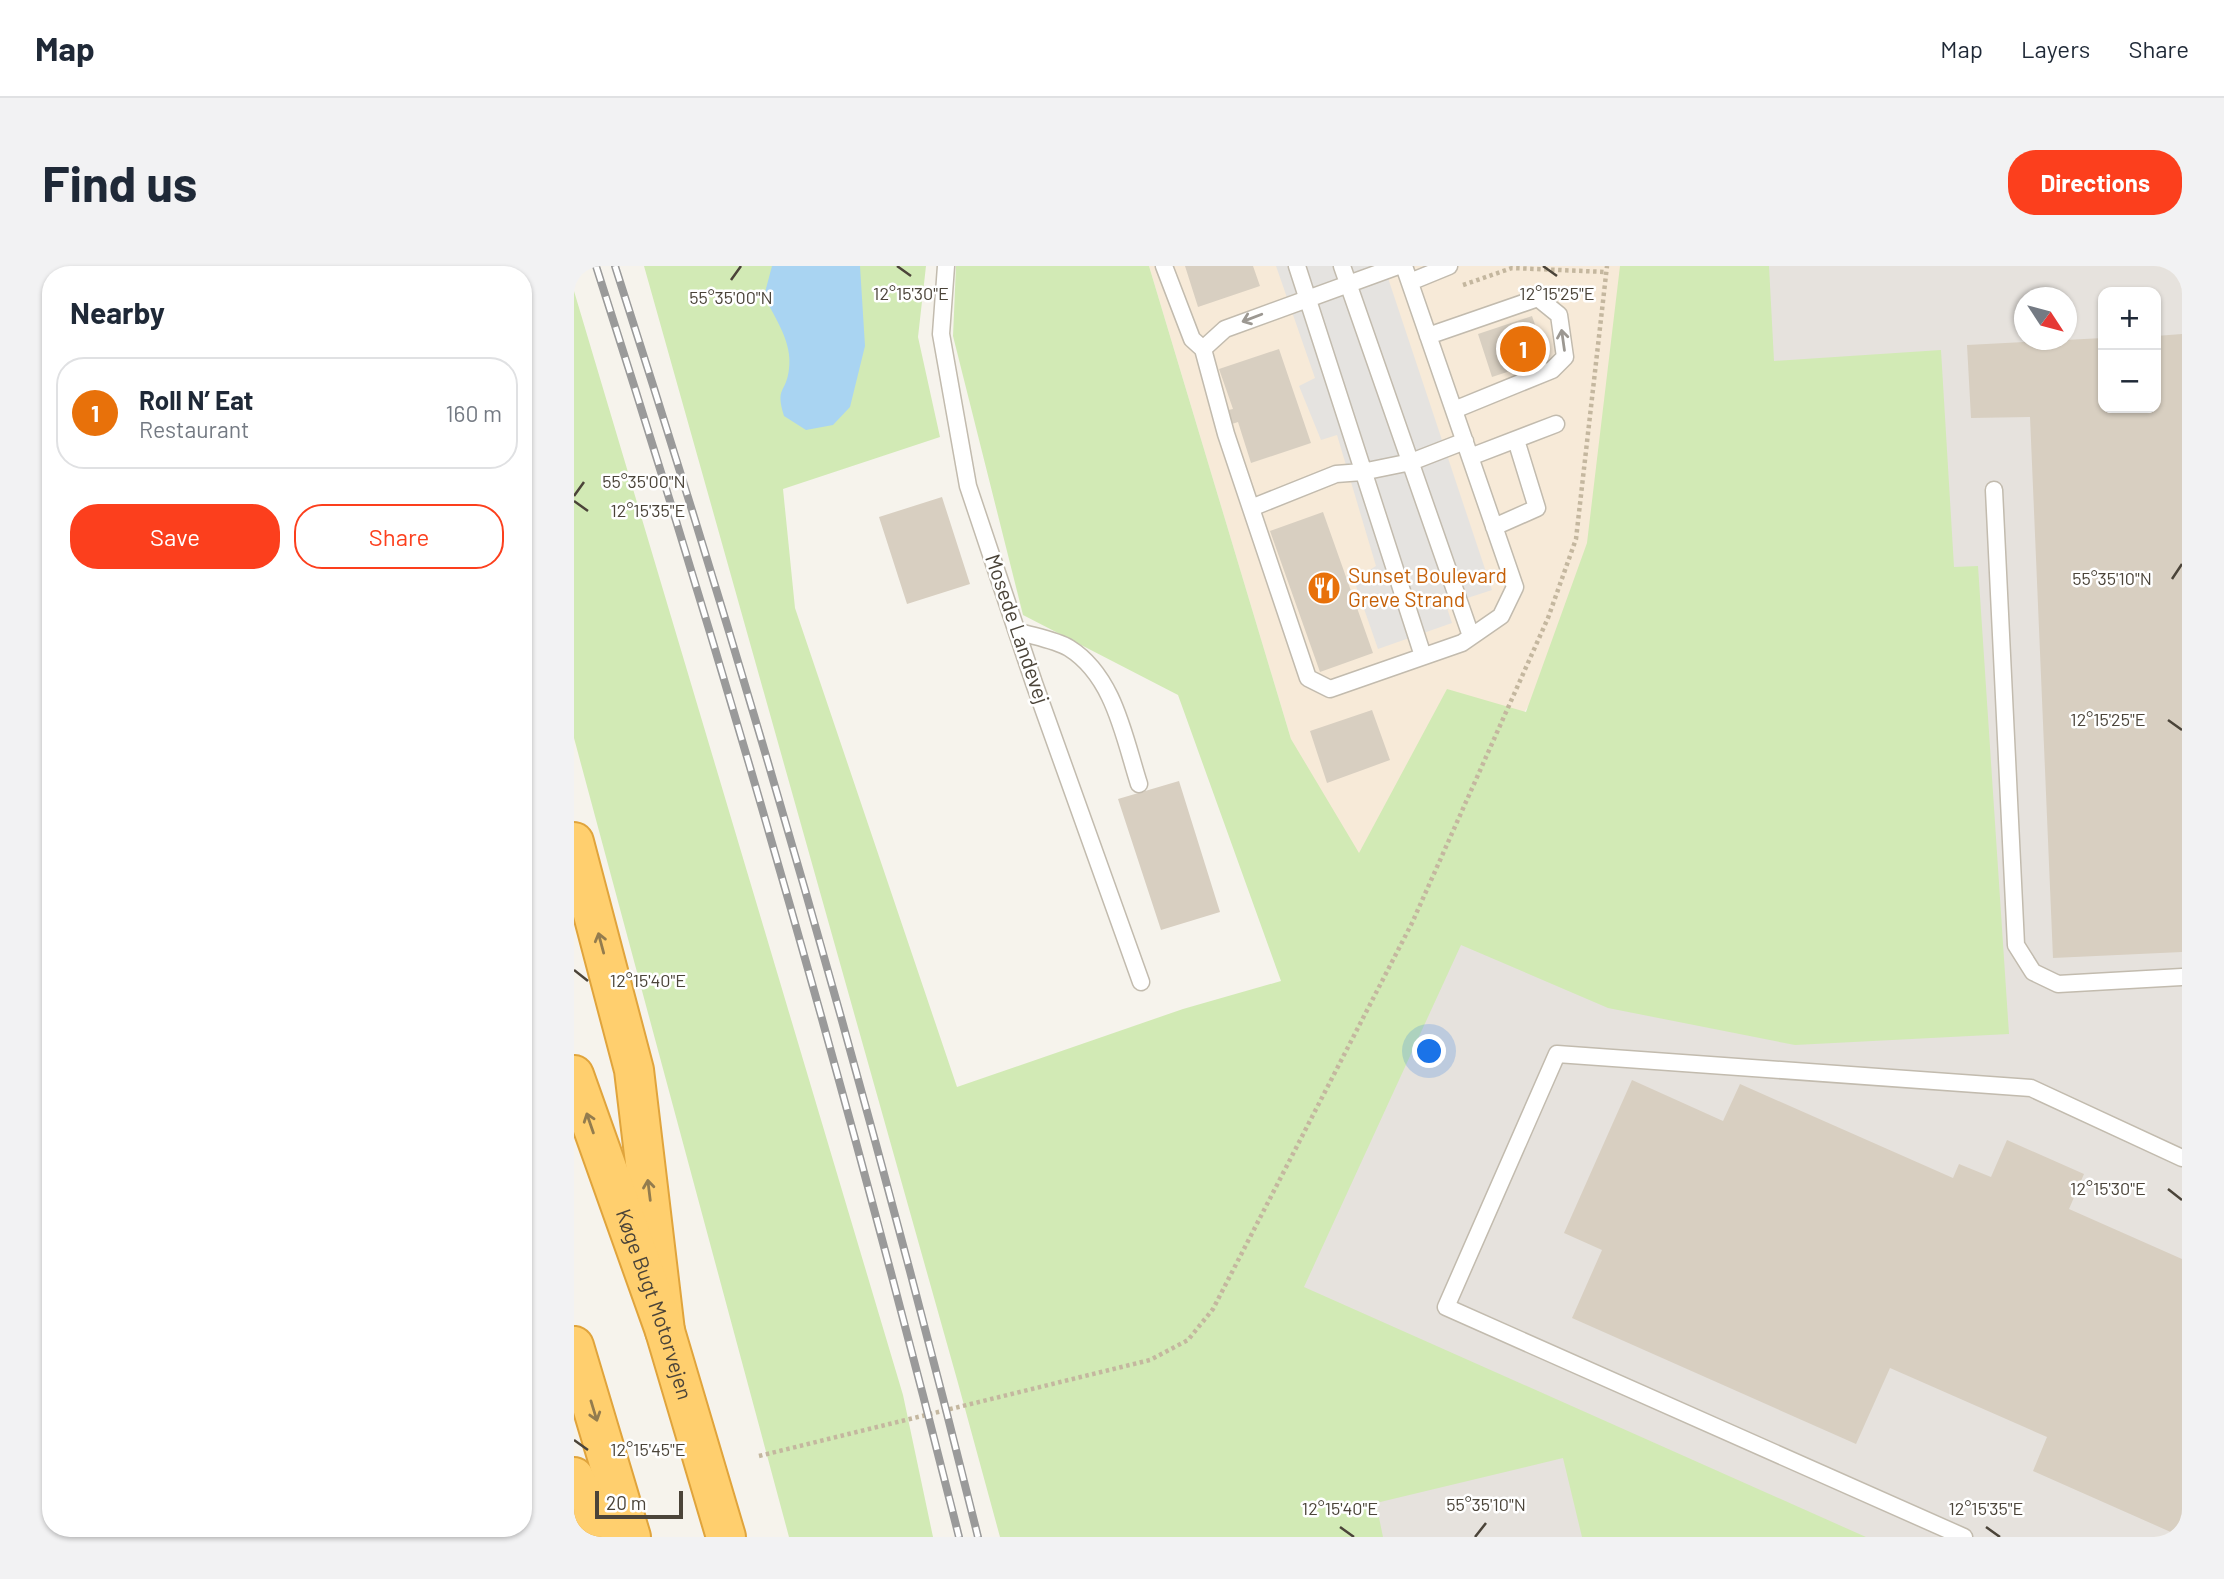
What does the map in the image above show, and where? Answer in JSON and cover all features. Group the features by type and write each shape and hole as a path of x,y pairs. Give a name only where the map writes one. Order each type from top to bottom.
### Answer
{"highway":[{"path":"574,842 634,1070 665,1331"},
{"name":"Køge Bugt Motorvejen","path":"574,1074 665,1331 726,1537"},
{"path":"574,1346 631,1537"},
{"path":"574,1477 602,1537"}],"lane":[{"name":"Mosede Landevej","path":"946,266 941,334 968,486 1141,982"},
{"path":"1164,266 1192,339 1203,349 1226,433 1308,678 1330,689 1462,642 1501,616 1515,587 1404,266"},
{"path":"1297,266 1423,656"},
{"path":"1342,266 1471,636"},
{"path":"1203,349 1225,328 1398,266"},
{"path":"1410,282 1449,266"},
{"path":"1428,336 1538,298 1559,315 1565,357 1552,370 1454,410"},
{"path":"1251,508 1336,474 1362,472 1516,440 1556,424"},
{"path":"1494,527 1537,508 1516,440"},
{"path":"1994,490 2016,945 2032,972 2058,984 2182,977"},
{"path":"1017,631 1066,647 1086,661 1106,688 1139,784"},
{"path":"1964,1537 1446,1307 1557,1054 2031,1088 2182,1158"}],"path":[{"path":"759,1456 1150,1360 1188,1340 1213,1309 1412,923 1548,618 1576,539 1607,269 1512,268 1416,301"}],"shaded area":[{"path":"1149,266 1678,266 1633,571 1371,910 1291,739"},
{"path":"1276,266 1384,266 1492,590 1446,605 1452,623 1378,649 1354,580 1376,566 1337,435 1321,440 1299,386 1315,378"},
{"path":"1678,266 2182,266 2182,1537 1109,1537 1633,572"}],"green space":[{"path":"644,266 926,266 918,337 940,437 783,489 795,608 957,1087 1183,1009 1281,981 1178,695 1023,615 953,336 956,266 1149,266 1291,739 1359,853 1447,689 1526,712 1587,543 1620,266 1769,266 1774,361 1941,350 1954,567 1978,566 2009,1034 1795,1045 1608,1008 1461,945 1304,1287 1866,1537 1582,1537 1563,1458 1376,1503 1383,1537 1000,1537"},
{"path":"574,291 903,1395 933,1537 789,1537 574,738"}],"water":[{"path":"772,266 860,266 865,346 850,407 833,425 806,430 784,416 781,395 788,377 790,359 782,331 764,296"}],"building":[{"path":"1185,266 1253,266 1260,286 1198,307"},
{"path":"1532,316 1547,359 1492,377 1478,334"},
{"path":"2182,334 2182,952 2053,958 2030,417 1971,418 1967,345 2014,343 2014,350 2077,350 2077,339 2098,338 2098,413 2161,413 2161,336"},
{"path":"1279,349 1311,443 1251,463 1238,422 1229,425 1224,411 1233,409 1219,369"},
{"path":"942,497 970,584 907,604 879,517"},
{"path":"1323,512 1373,653 1320,672 1270,531"},
{"path":"1372,710 1390,760 1327,783 1310,731"},
{"path":"1179,781 1220,912 1161,930 1118,799"},
{"path":"1632,1080 1723,1121 1740,1084 1953,1178 1959,1164 1991,1177 2007,1140 2084,1174 2069,1209 2182,1259 2182,1537 2033,1471 2047,1437 1890,1368 1856,1444 1572,1318 1602,1250 1564,1233"}],"railway":[{"path":"596,266 695,582 788,898 876,1217 959,1537"},
{"path":"615,266 714,581 807,898 896,1217 978,1537"}],"place":[{"name":"Roll N’ Eat","path":"1523,349"},
{"name":"Sunset Boulevard Greve Strand","path":"1324,588"}]}
